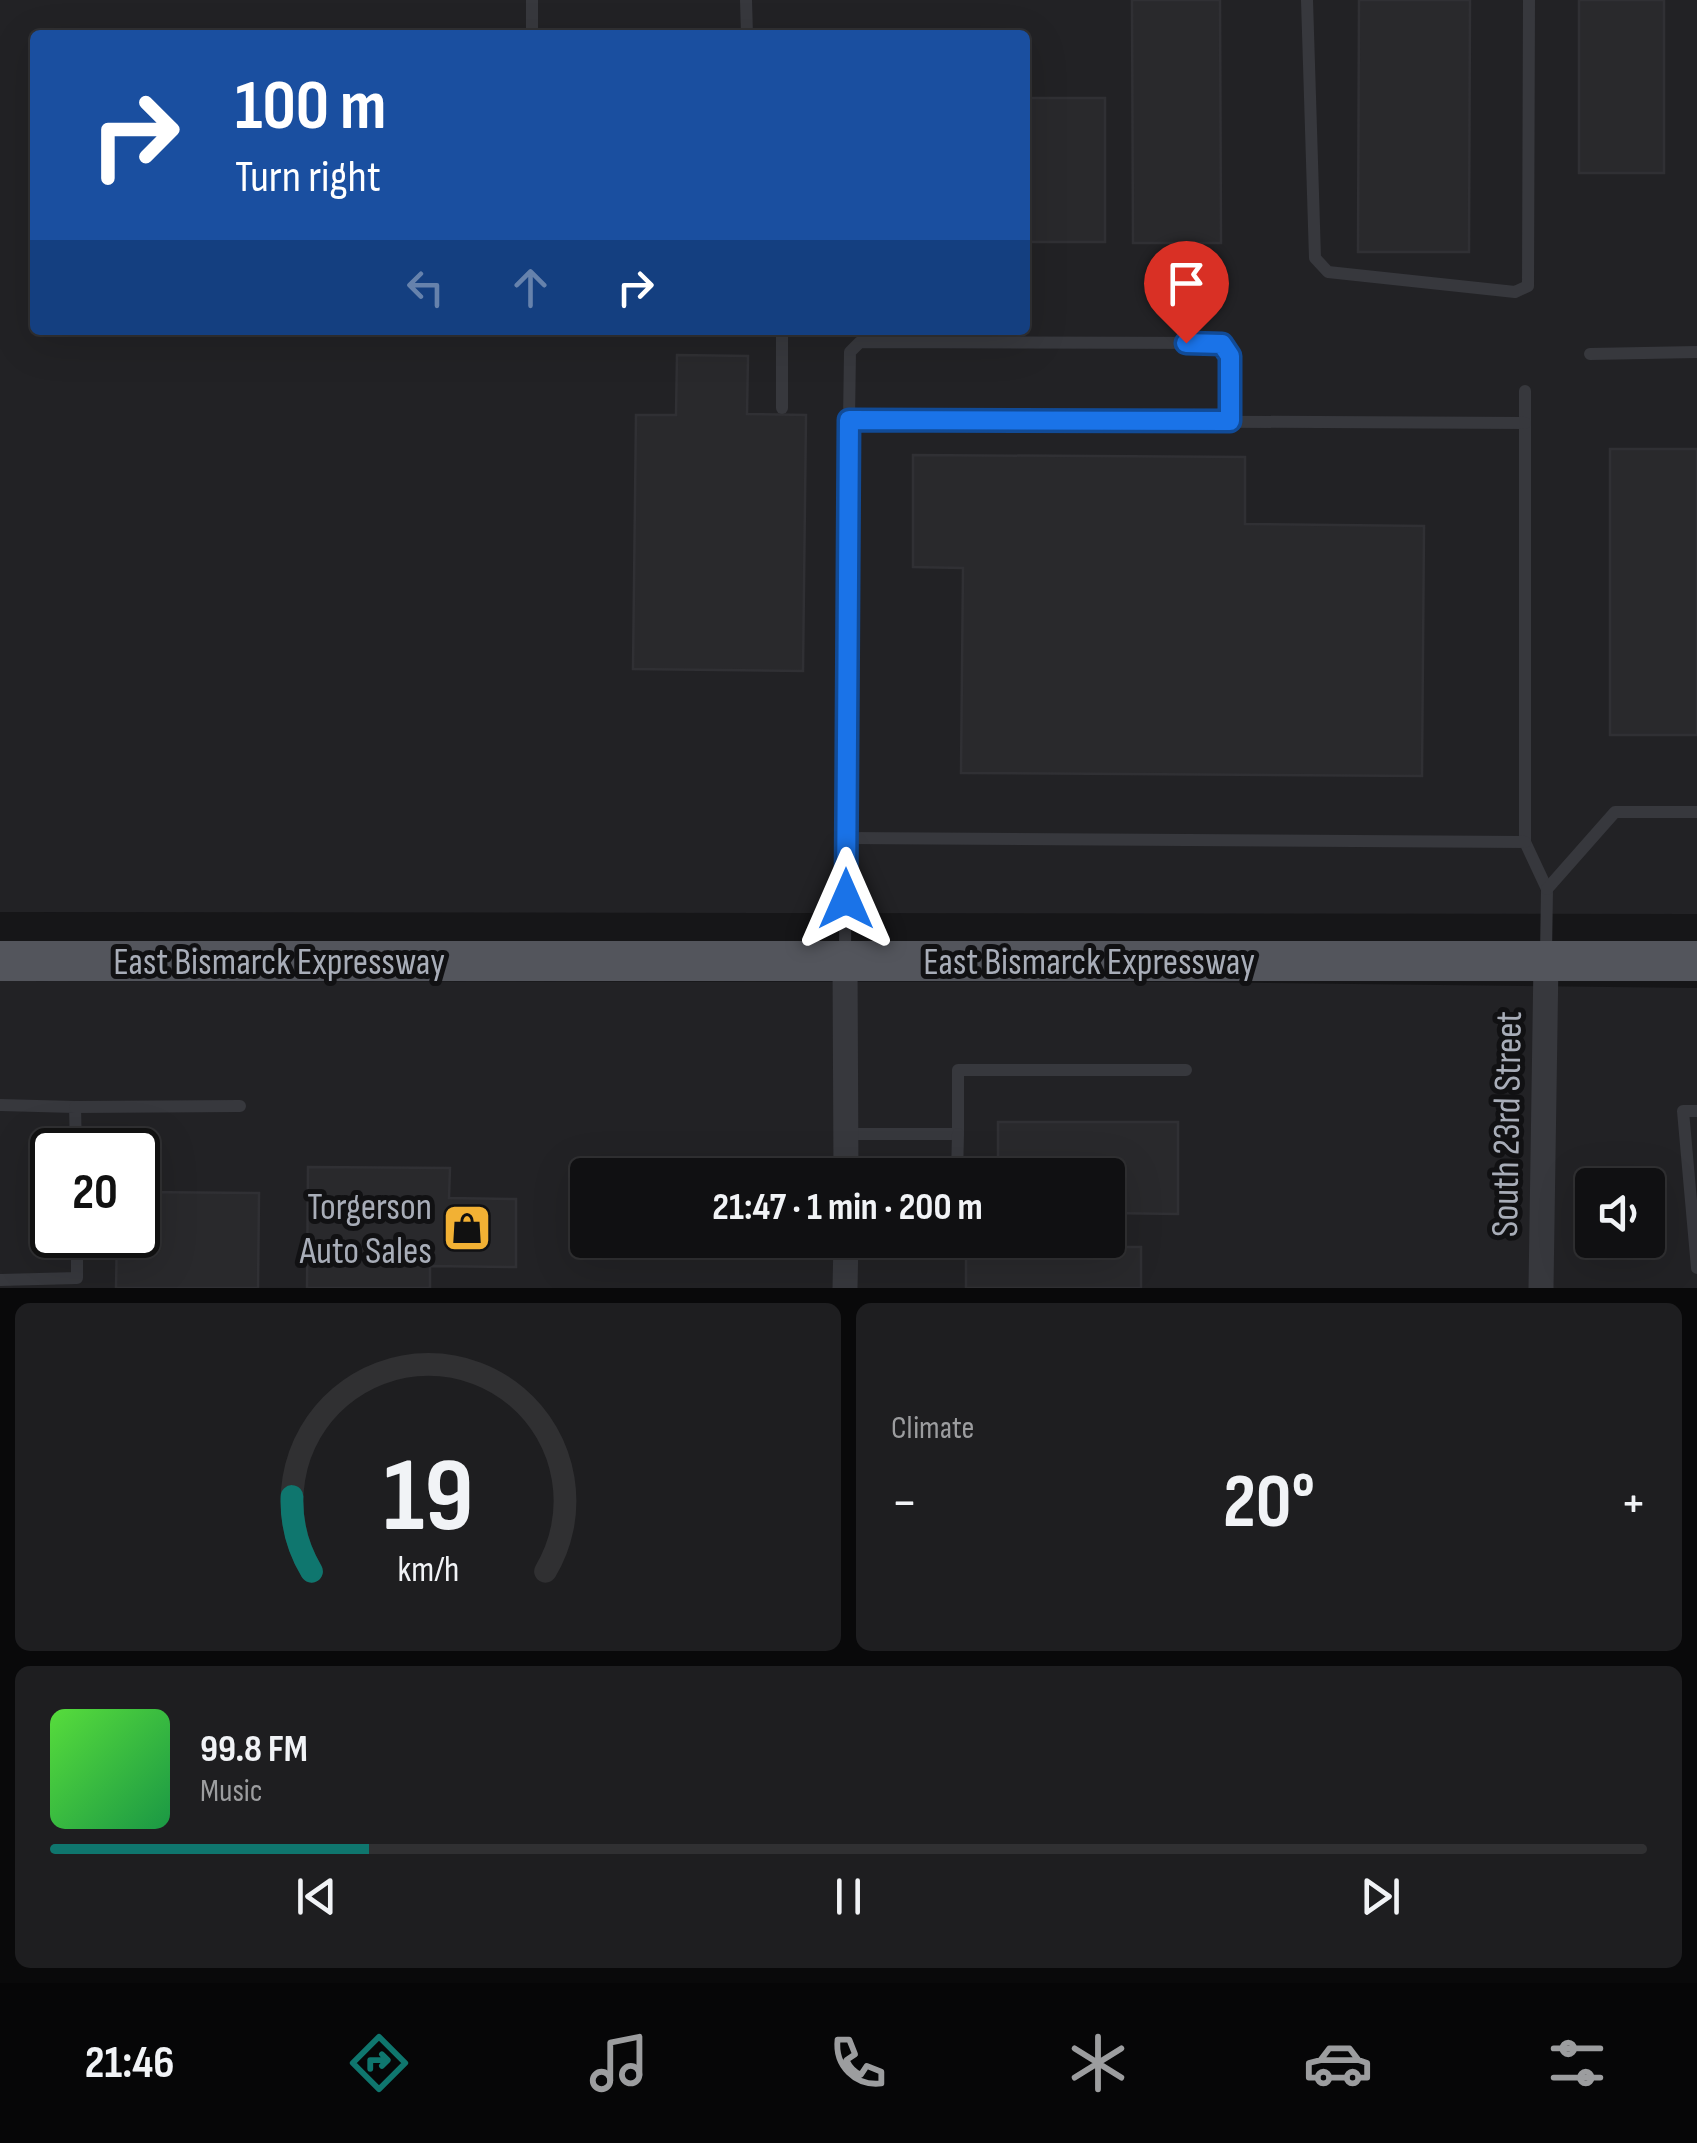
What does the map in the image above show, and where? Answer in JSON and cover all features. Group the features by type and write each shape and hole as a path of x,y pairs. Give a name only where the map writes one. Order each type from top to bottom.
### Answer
{"main road":[{"name":"East Bismarck Expressway","path":"0,961 1697,961"}],"street":[{"path":"845,961 846,1158"},
{"name":"South 23rd Street","path":"1541,1288 1546,961"},
{"path":"846,1258 846,1288"}],"lane":[{"path":"532,0 532,30"},
{"path":"746,0 747,30"},
{"path":"1307,0 1314,258 1328,272 1515,292 1528,286 1529,0"},
{"path":"782,335 782,408"},
{"path":"845,961 850,352 860,342 1222,344 1230,356 1230,421"},
{"path":"1590,354 1697,352"},
{"path":"1525,391 1525,842 1547,890 1546,961"},
{"path":"849,420 1525,423"},
{"path":"1547,890 1615,812 1697,812"},
{"path":"846,838 1525,842"},
{"path":"958,1158 958,1070 1186,1070"},
{"path":"0,1105 240,1106"},
{"path":"75,1107 75,1128"},
{"path":"1697,1111 1683,1111 1697,1268"},
{"path":"846,1134 958,1134"},
{"path":"0,1280 77,1278 77,1258"}],"shaded area":[{"path":"0,0 1697,0 1697,914 0,912"},
{"path":"0,981 1193,982 1697,988 1697,1288 0,1288"}],"building":[{"path":"1132,0 1220,0 1221,243 1133,243"},
{"path":"1359,0 1470,0 1469,252 1358,252"},
{"path":"1579,0 1664,0 1664,173 1579,173"},
{"path":"1030,98 1105,98 1105,242 1030,242"},
{"path":"677,355 748,356 747,414 806,415 803,671 633,669 636,415 676,415"},
{"path":"1610,449 1697,449 1697,735 1610,735"},
{"path":"913,455 1245,457 1245,524 1424,526 1422,776 961,773 963,568 913,567"},
{"path":"998,1122 1178,1122 1178,1214 1125,1213 1125,1158 998,1158"},
{"path":"308,1167 450,1168 449,1198 516,1199 516,1267 430,1266 430,1288 307,1288"},
{"path":"160,1192 259,1193 258,1288 116,1288 117,1258 160,1258"},
{"path":"1125,1247 1141,1247 1141,1288 966,1288 966,1258 1125,1258"}],"place":[{"name":"Torgerson Auto Sales","path":"467,1228"}],"route":[{"path":"846,899 849,420 1230,421 1230,356 1222,344 1186,343"}]}
